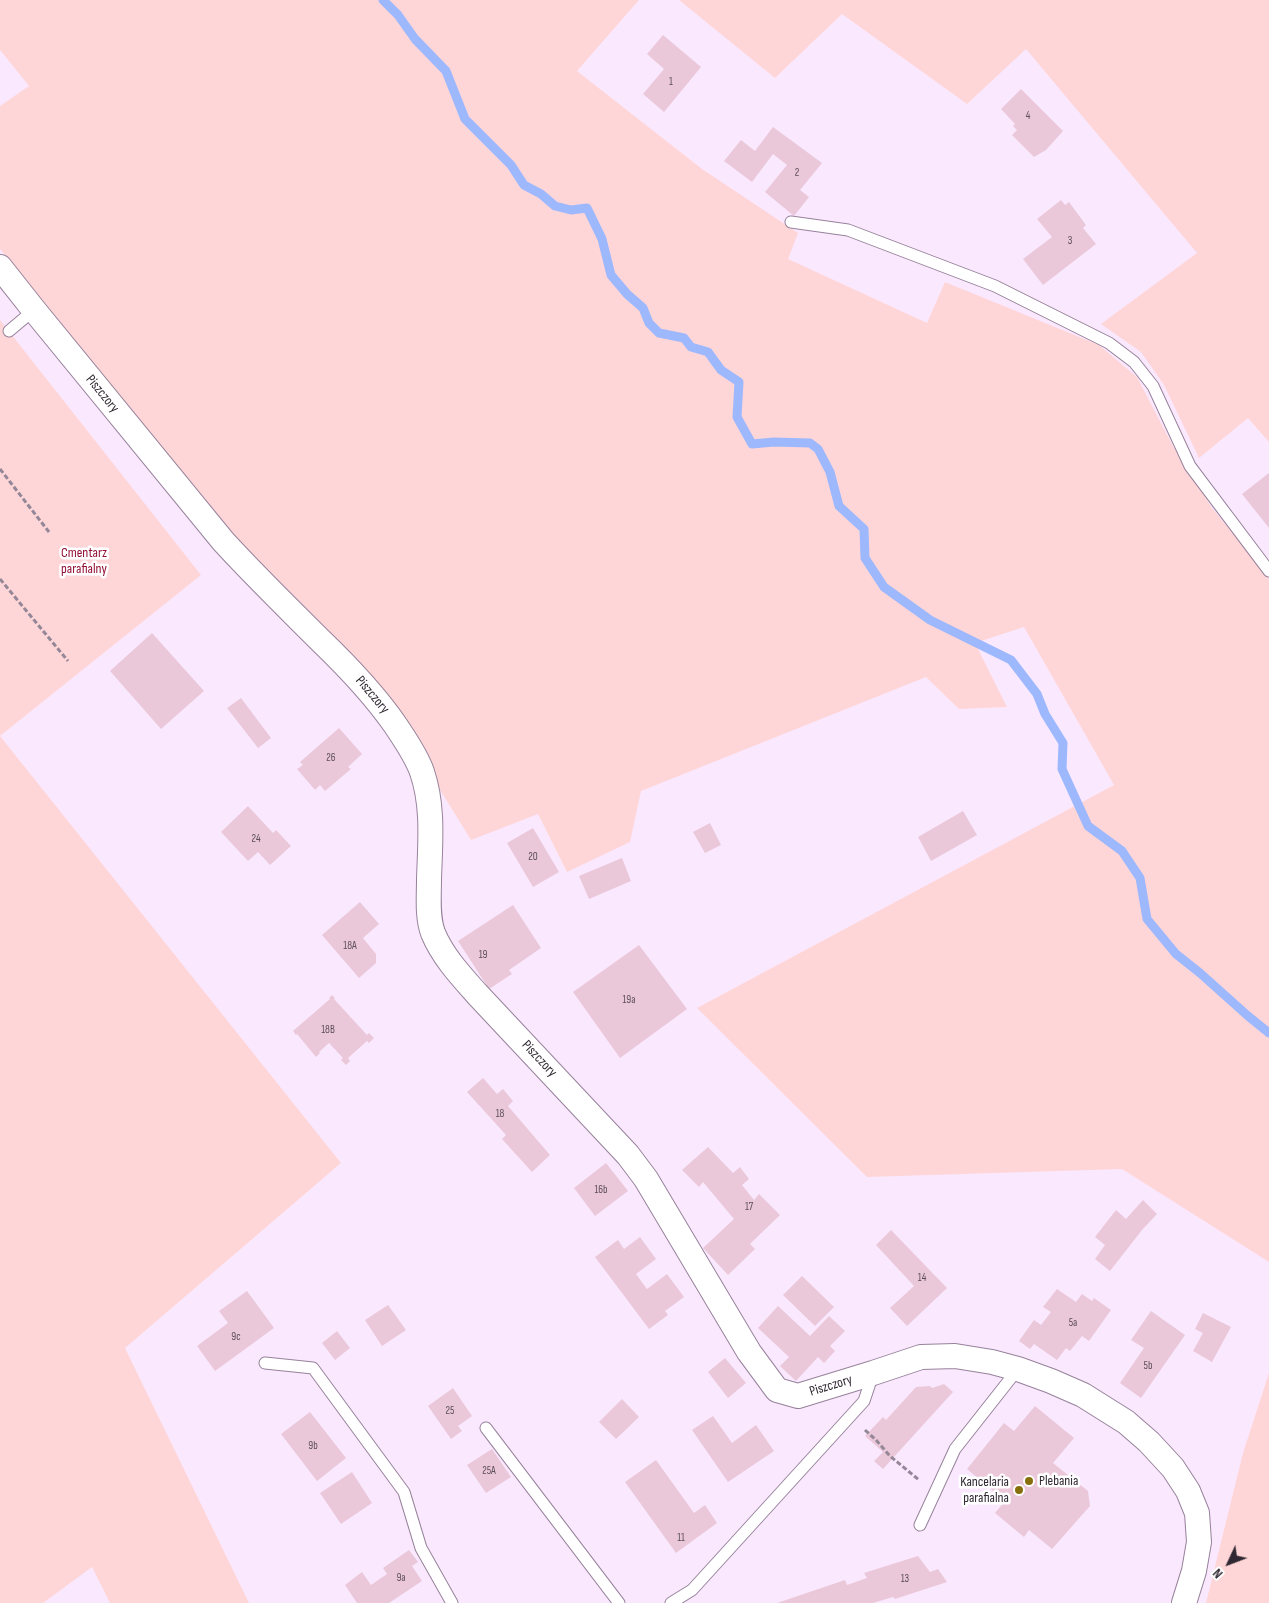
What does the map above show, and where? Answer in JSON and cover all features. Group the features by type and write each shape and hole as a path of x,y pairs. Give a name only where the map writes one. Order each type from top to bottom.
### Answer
{"street":[{"name":"Piszczory","path":"0,266 223,541 354,673 386,712 410,747 424,779 429,803 430,917 433,932 441,948 455,970 628,1155 646,1179 749,1352 777,1390 798,1396 921,1357 955,1356 992,1362 1018,1369 1083,1395 1126,1422 1149,1442 1173,1468 1188,1491 1196,1513 1199,1542 1194,1571 1184,1603"}],"lane":[{"path":"790,222 848,230 995,286 1108,343 1134,362 1153,386 1190,466 1269,571"},
{"path":"9,331 34,310"},
{"path":"265,1363 313,1368 404,1492 421,1548 452,1603"},
{"path":"920,1524 955,1449 1018,1369"},
{"path":"671,1603 692,1590 864,1401 873,1373"},
{"path":"486,1428 619,1603"}],"path":[{"path":"0,469 49,532"},
{"path":"0,579 68,661"},
{"path":"849,1417 934,1494"}],"green space":[{"path":"0,0 639,0 577,71 702,169 798,233 788,259 927,323 945,282 1099,345 1137,377 1174,448 1212,508 1269,578 1269,1262 1122,1169 867,1177 697,1008 1114,785 1024,627 975,643 1007,707 959,709 926,677 641,791 630,842 567,872 538,814 471,840 376,686 239,545 0,249 0,106 29,86 0,50"},
{"path":"679,0 1269,0 1269,442 1248,418 1199,458 1164,385 1141,352 1101,324 1197,253 1026,49 967,104 842,14 775,78"},
{"name":"Cmentarz parafialny","path":"0,320 201,575 0,736"},
{"path":"0,736 341,1163 125,1348 249,1603 110,1603 92,1567 43,1603 0,1603"},
{"path":"1269,1373 1269,1603 1206,1603 1243,1453"}],"building":[{"path":"663,35 701,67 664,112 643,94 664,69 647,54"},
{"path":"1021,89 1063,131 1046,150 1034,157 1012,135 1017,130 1013,126 1015,124 1001,109"},
{"path":"773,127 822,163 800,190 809,197 794,216 765,192 787,165 773,154 752,182 724,161 741,140 755,151"},
{"path":"1061,200 1065,205 1069,202 1086,225 1083,228 1096,244 1043,285 1023,259 1052,237 1037,219"},
{"path":"1269,473 1269,528 1242,494"},
{"path":"152,633 204,691 161,729 110,671"},
{"path":"241,698 271,738 258,748 227,708"},
{"path":"339,728 362,754 348,767 351,769 325,791 320,785 315,790 297,769 303,765 300,762"},
{"path":"248,806 273,833 276,830 291,846 270,865 258,852 248,861 221,832"},
{"path":"963,811 977,835 931,861 918,837"},
{"path":"710,823 721,845 705,853 693,832"},
{"path":"533,828 559,872 533,887 507,843"},
{"path":"622,858 631,881 589,899 579,876"},
{"path":"360,902 379,924 363,938 376,954 376,963 359,978 322,935"},
{"path":"513,905 541,948 509,970 512,974 489,989 458,941"},
{"path":"639,945 687,1009 620,1058 573,992"},
{"path":"332,995 367,1035 369,1033 374,1038 369,1043 367,1041 348,1058 350,1061 346,1065 341,1060 343,1058 329,1043 316,1057 293,1031 330,999"},
{"path":"483,1078 497,1094 503,1089 513,1101 508,1106 550,1155 532,1172 502,1139 506,1135 467,1092"},
{"path":"708,1147 733,1173 740,1167 749,1179 742,1185 754,1200 759,1194 780,1215 750,1244 755,1249 728,1275 703,1248 734,1219 703,1182 699,1187 682,1170"},
{"path":"606,1163 628,1191 595,1216 574,1188"},
{"path":"1143,1200 1157,1214 1110,1271 1095,1259 1105,1245 1095,1237 1116,1210 1126,1219"},
{"path":"891,1230 947,1288 907,1326 890,1308 914,1286 876,1245"},
{"path":"640,1237 656,1259 636,1274 647,1289 667,1274 684,1297 665,1311 668,1315 649,1329 595,1257 618,1240 624,1249"},
{"path":"802,1276 834,1307 815,1326 783,1295"},
{"path":"1057,1289 1076,1302 1082,1294 1092,1301 1094,1298 1111,1310 1089,1341 1082,1336 1070,1351 1066,1348 1057,1360 1034,1344 1030,1349 1019,1341 1034,1320 1041,1325 1051,1312 1043,1307"},
{"path":"247,1291 274,1328 215,1371 197,1346 228,1323 219,1311"},
{"path":"388,1305 406,1330 382,1346 365,1320"},
{"path":"778,1306 810,1336 829,1316 845,1331 830,1346 835,1351 824,1363 818,1357 796,1381 780,1366 789,1357 758,1328"},
{"path":"1151,1311 1185,1335 1141,1398 1120,1383 1144,1348 1131,1340"},
{"path":"1203,1313 1231,1327 1212,1362 1193,1351 1203,1333 1195,1329"},
{"path":"337,1331 350,1348 335,1360 322,1343"},
{"path":"725,1358 746,1383 728,1398 708,1372"},
{"path":"944,1384 953,1392 883,1469 874,1461 883,1452 865,1436 883,1417 886,1420 916,1387 930,1386 932,1388"},
{"path":"453,1388 472,1416 458,1426 462,1431 451,1439 428,1406"},
{"path":"622,1399 639,1417 616,1439 599,1422"},
{"name":"Plebania","path":"1035,1406 1074,1438 1053,1463 1088,1491 1090,1506 1052,1549 1029,1530 1024,1537 995,1513 1005,1501 967,1469 1004,1423 1014,1431"},
{"path":"310,1412 346,1458 317,1481 281,1434"},
{"path":"713,1416 732,1443 756,1425 774,1451 728,1482 692,1430"},
{"path":"492,1449 511,1477 486,1493 467,1465"},
{"path":"656,1460 694,1513 705,1505 717,1523 676,1553 625,1482"},
{"path":"352,1472 372,1503 341,1524 320,1493"},
{"path":"409,1550 418,1562 412,1566 422,1581 389,1603 357,1603 345,1585 362,1572 371,1585 387,1574 383,1568"},
{"path":"918,1556 930,1572 938,1569 947,1582 895,1599 893,1597 873,1603 777,1603 845,1580 847,1585 867,1578 864,1573"}],"waterway":[{"path":"383,0 398,15 415,39 446,71 465,119 511,165 524,185 541,194 555,206 571,210 587,208 602,239 611,275 627,294 643,308 649,323 659,333 684,338 691,347 708,352 721,370 739,382 737,417 752,444 774,442 810,443 818,449 830,472 839,506 864,529 865,558 884,587 930,620 1011,660 1037,694 1045,714 1063,743 1062,769 1088,826 1122,851 1140,878 1147,919 1176,954 1269,1033"}],"place":[{"name":"Plebania","path":"1029,1481"},
{"name":"Kancelaria parafialna","path":"1019,1490"}]}
